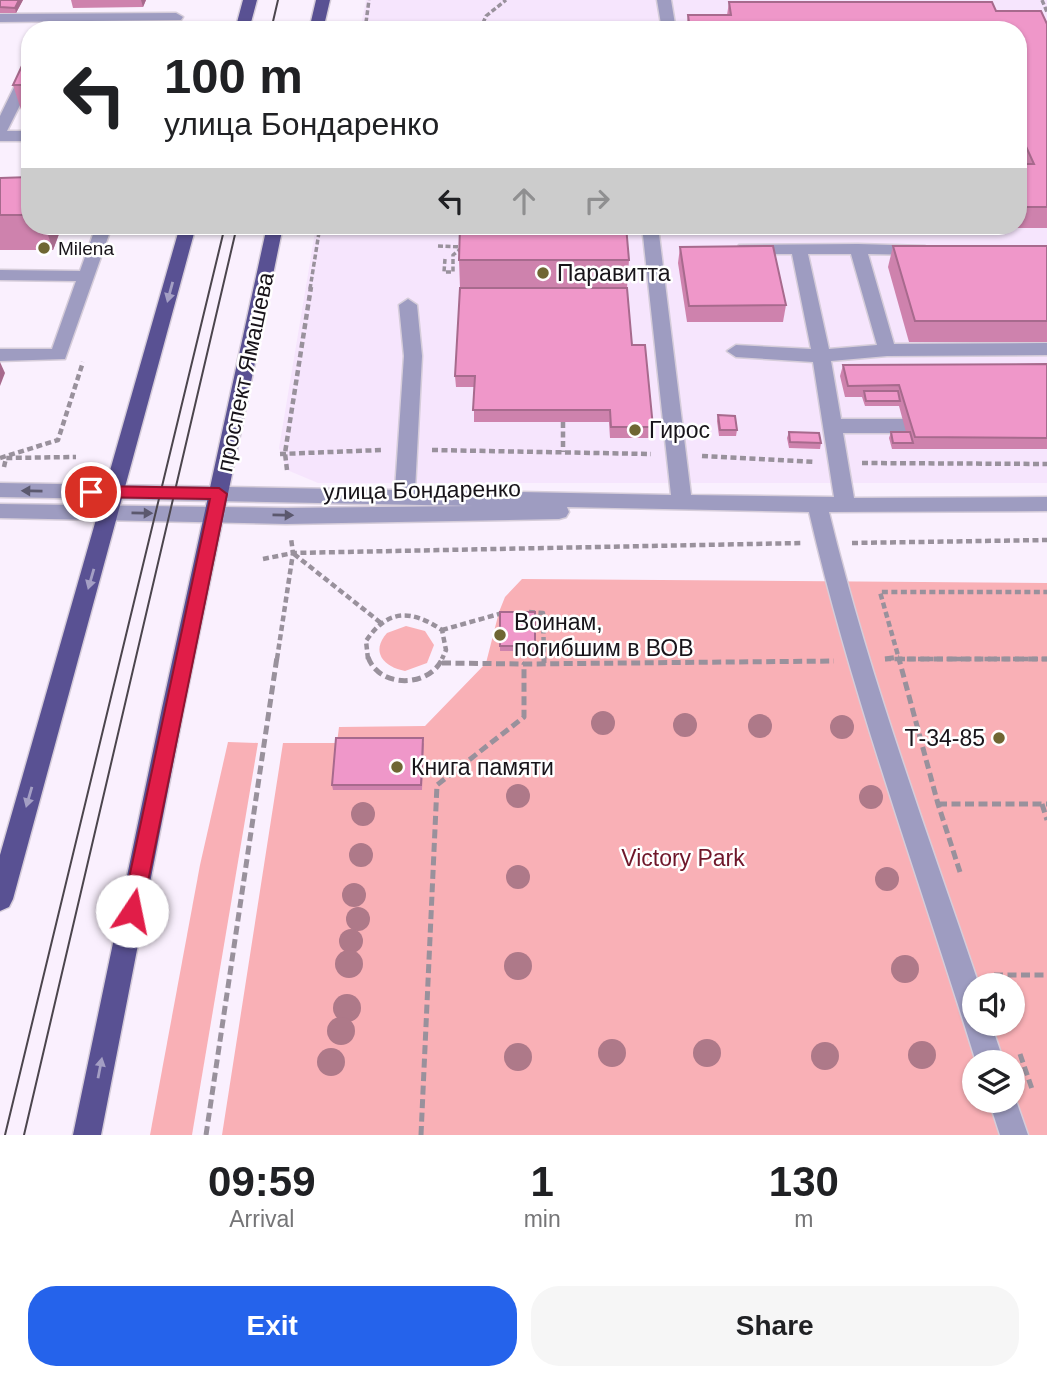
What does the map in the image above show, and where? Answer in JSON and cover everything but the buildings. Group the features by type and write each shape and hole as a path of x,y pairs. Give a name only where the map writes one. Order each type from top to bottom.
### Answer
{"main road":[{"path":"244,21 250,0"},
{"path":"318,21 323,0"},
{"path":"0,899 185,235"},
{"name":"проспект Ямашева","path":"87,1135 173,708 273,235"}],"street":[{"path":"51,21 61,0"},
{"path":"175,21 182,0"},
{"path":"664,0 668,21"},
{"path":"0,18 25,21"},
{"path":"21,91 0,134 21,135"},
{"path":"0,355 59,355 101,235"},
{"path":"651,235 682,501"},
{"path":"799,249 821,356 845,505"},
{"path":"858,249 887,350"},
{"path":"734,250 939,250"},
{"path":"0,275 86,276"},
{"path":"405,495 413,356 408,305"},
{"path":"736,351 821,356 887,350 1047,349"},
{"path":"833,426 905,426"},
{"name":"улица Бондаренко","path":"0,490 111,502 217,504 390,516 845,505"},
{"name":"улица Бондаренко","path":"217,504 405,495 845,505 1047,504"},
{"name":"улица Бондаренко","path":"0,511 111,502"},
{"path":"818,507 836,583 859,660 962,975"},
{"path":"1007,1113 1014,1135"}],"path":[{"path":"366,21 369,0"},
{"path":"484,21 486,16 506,0"},
{"path":"1042,0 1047,12"},
{"path":"287,470 285,453 319,235"},
{"path":"438,246 463,247 453,255 453,272 444,271 445,259"},
{"path":"563,422 563,453"},
{"path":"1,478 6,458 76,457"},
{"path":"206,1135 293,553 290,537"},
{"path":"263,559 293,553 1047,540"},
{"path":"293,553 381,623"},
{"path":"964,883 938,804 880,592 1047,592"},
{"path":"442,630 499,612 510,612"},
{"path":"521,612 543,613 544,663"},
{"path":"421,616 442,630 447,652 442,663 422,678 410,681 384,677 367,662 366,641 381,623 393,617 421,616"},
{"path":"442,663 1047,659"},
{"path":"421,1135 437,785 524,718 524,664"},
{"path":"938,804 1045,804 1047,820"},
{"path":"990,962 993,973"},
{"path":"1025,975 1047,975"},
{"path":"1018,1048 1035,1098"}],"shaded area":[{"path":"366,0 1047,0 1047,483 318,483 287,470 279,448 314,235 1027,235 1027,21 362,21"}],"green space":[{"name":"Victory Park","path":"522,579 1047,583 1047,1135 222,1135 283,743 337,743 339,727 425,726 486,663 505,597"},
{"path":"406,626 425,631 434,645 427,663 405,671 391,666 382,658 380,646 387,633"},
{"path":"228,742 258,743 192,1135 150,1135 200,865"}],"tram line":[{"path":"273,21 278,0"},
{"path":"5,1135 223,235"},
{"path":"24,1135 235,235"}],"place":[{"name":"Milena","path":"44,248"},
{"name":"Паравитта","path":"543,273"},
{"name":"Гирос","path":"635,430"},
{"name":"Воинам, погибшим в ВОВ","path":"500,635"},
{"name":"Т-34-85","path":"999,738"},
{"name":"Книга памяти","path":"397,767"}],"route":[{"path":"91,492 219,494 132,911"}]}
